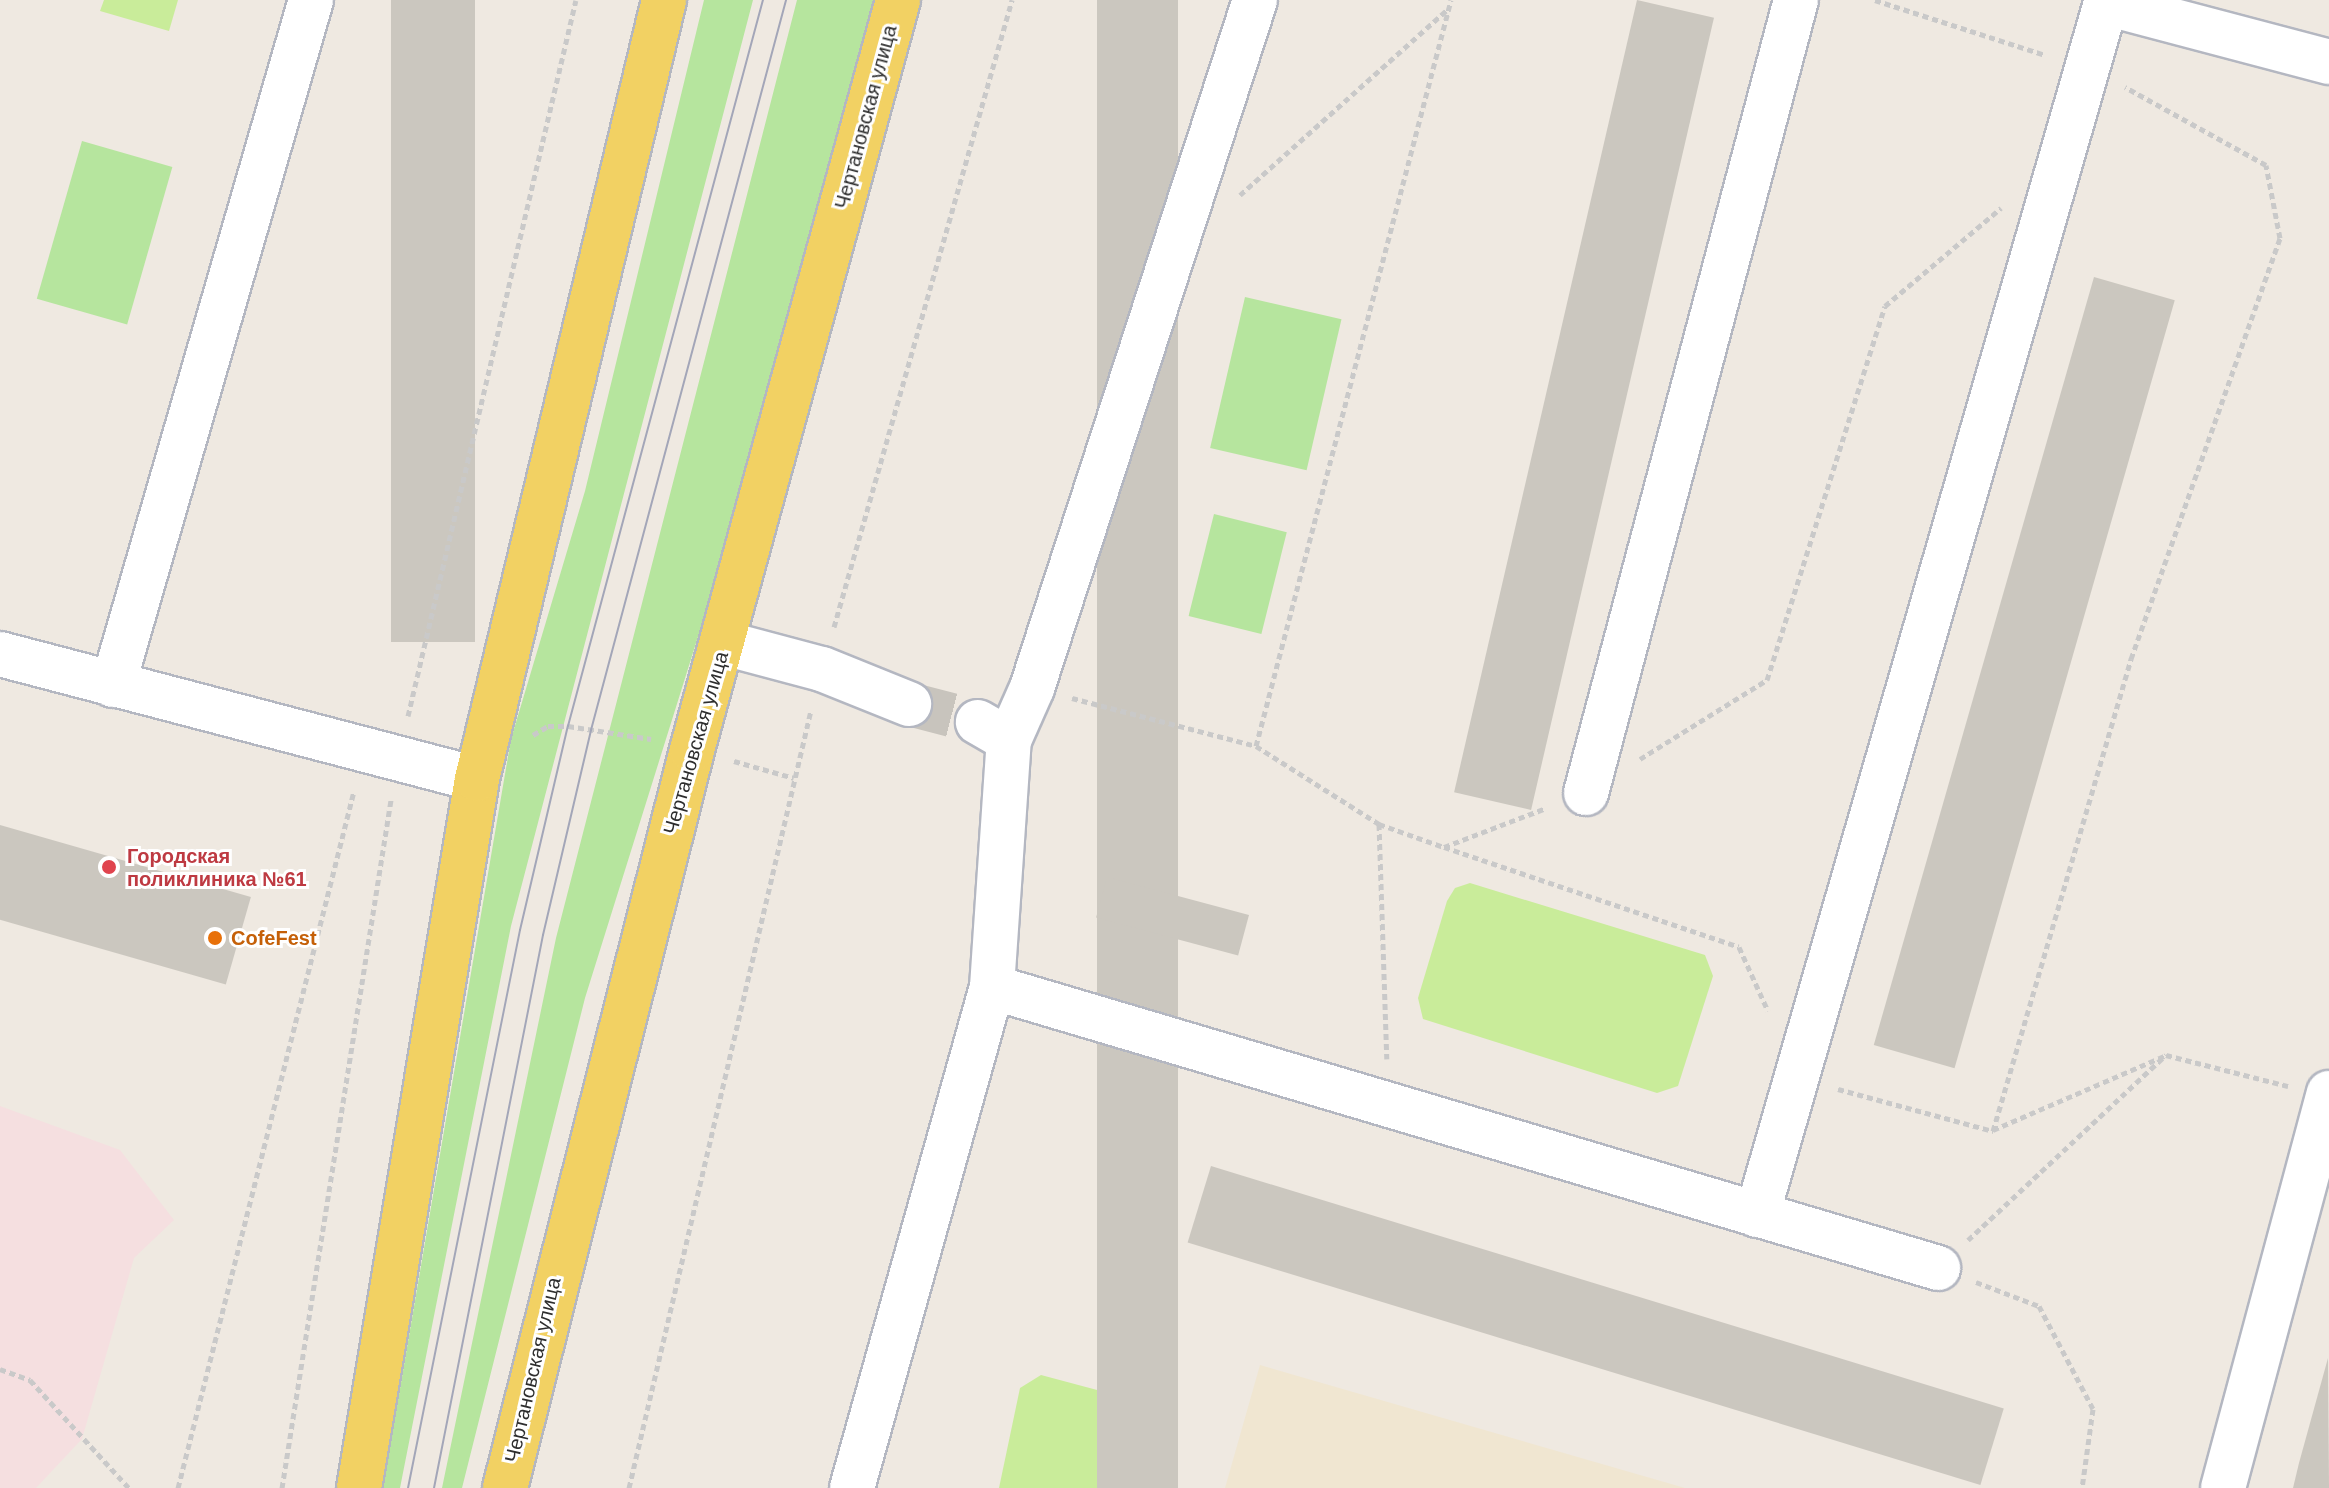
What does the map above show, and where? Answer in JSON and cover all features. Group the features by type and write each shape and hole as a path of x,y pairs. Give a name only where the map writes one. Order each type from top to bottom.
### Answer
{"main road":[{"path":"359,1488 477,779 664,0"},
{"name":"Чертановская улица","path":"505,1488 572,1206 898,0"}],"lane":[{"path":"113,685 311,0"},
{"path":"852,1488 992,987 994,731 1032,688 1255,0"},
{"path":"1586,793 1796,0"},
{"path":"1757,1215 1800,1078 2090,70 2100,2 2329,62"},
{"path":"724,643 822,669 909,704"},
{"path":"0,654 477,779"},
{"path":"992,987 1938,1268"},
{"path":"2223,1488 2329,1094"}],"path":[{"path":"629,1488 822,669 1012,0"},
{"path":"1256,746 1451,0"},
{"path":"1875,0 2090,70 2266,165 2280,238 2131,659 1993,1131"},
{"path":"1192,195 1237,198 1448,9"},
{"path":"1444,847 1586,793 1767,680 1885,306 2006,204"},
{"path":"1032,688 1256,746 1379,824 1739,947"},
{"path":"526,739 548,726 568,726 667,741"},
{"path":"178,1488 364,751"},
{"path":"1379,824 1383,1022"},
{"path":"1800,1078 1993,1131 2166,1055 2329,1094"},
{"path":"2082,1488 2093,1409 2039,1306 1938,1268 2166,1055"},
{"path":"0,1369 30,1380 129,1488"}],"shaded area":[{"path":"0,1106 120,1150 174,1220 134,1258 82,1439 36,1488 0,1488"},
{"path":"1260,1365 1685,1488 1225,1488"}],"green space":[{"path":"104,0 178,0 169,31 100,11"},
{"path":"704,0 753,0 511,926 400,1488 383,1488 511,739 585,491"},
{"path":"797,0 886,0 737,512 585,998 462,1488 442,1488 556,938"},
{"path":"82,141 172,167 127,325 37,299"},
{"path":"1245,297 1341,319 1307,470 1210,448"},
{"path":"1214,514 1287,532 1261,634 1189,616"},
{"path":"1470,883 1705,955 1713,976 1678,1086 1657,1093 1423,1019 1418,998 1447,901 1455,888"},
{"path":"1041,1375 1127,1398 1133,1411 1117,1488 999,1488 1020,1388"}],"building":[{"path":"391,0 475,0 475,642 391,642"},
{"path":"1097,0 1178,0 1178,1488 1097,1488"},
{"path":"1637,0 1714,18 1531,810 1454,792"},
{"path":"2094,277 2175,300 1955,1068 1874,1045"},
{"path":"0,825 251,897 226,984 0,920"},
{"path":"1107,877 1249,915 1238,956 1096,918"},
{"path":"1211,1166 2004,1408 1980,1485 1188,1243"},
{"path":"2328,1358 2329,1488 2293,1488 2299,1463"}],"tunnel":[{"path":"909,704 978,722"}],"tram line":[{"path":"408,1488 520,930 568,726 763,0"},
{"path":"434,1488 543,935 591,730 786,0"}],"place":[{"name":"Городская поликлиника №61","path":"109,867"},
{"name":"CofeFest","path":"215,938"}]}
